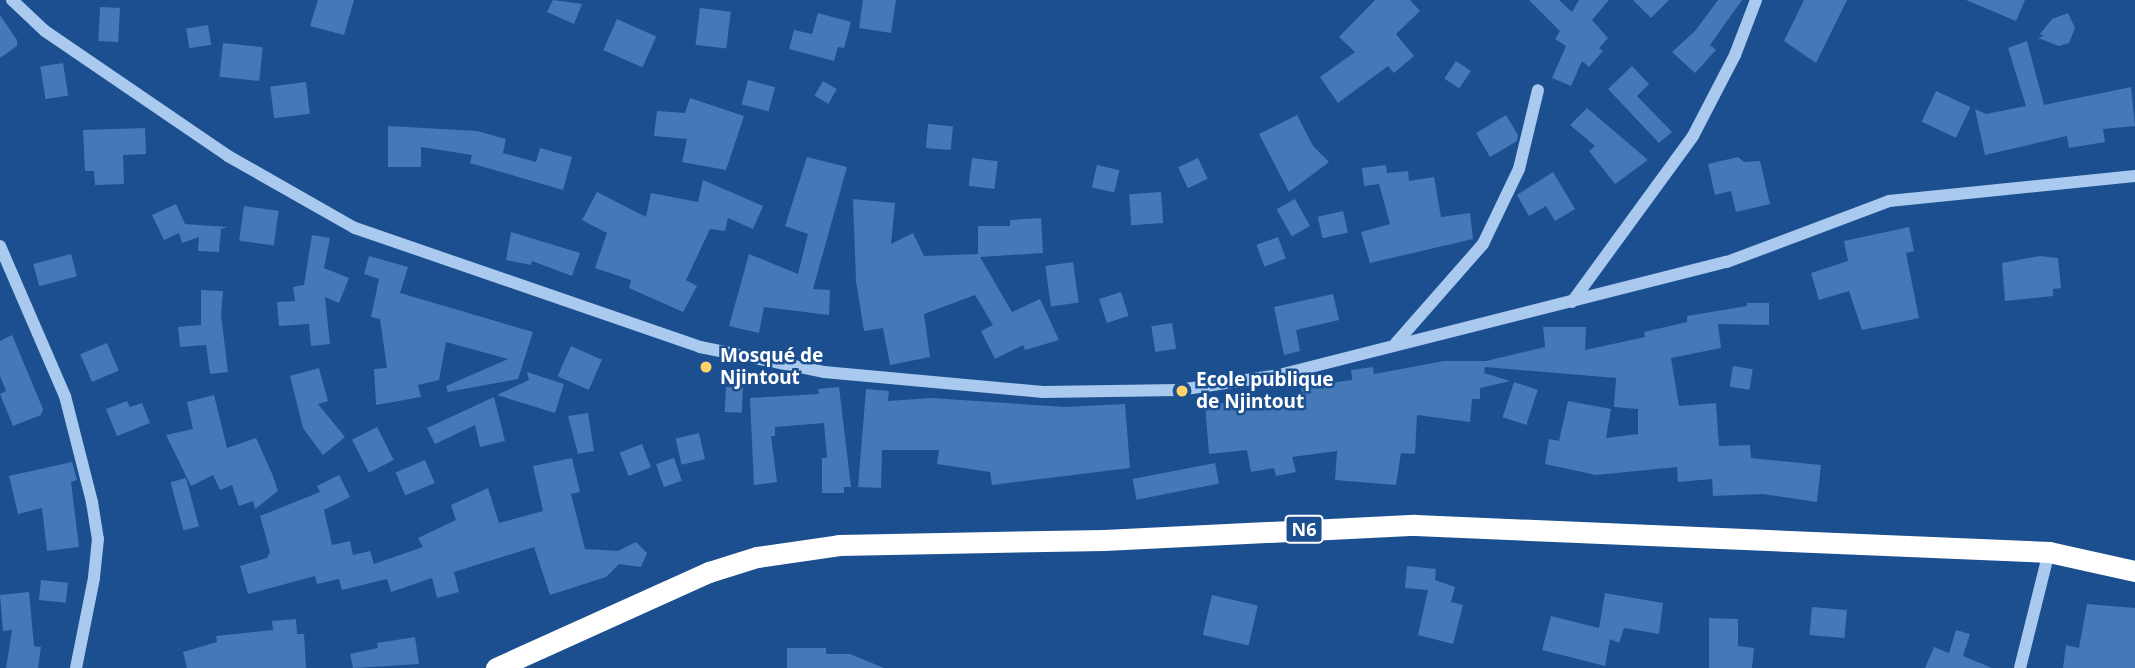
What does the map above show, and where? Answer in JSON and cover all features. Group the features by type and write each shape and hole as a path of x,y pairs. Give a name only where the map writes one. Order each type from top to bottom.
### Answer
{"highway":[{"name":"N6","path":"496,668 709,572 757,557 839,545 1104,540 1415,525 2049,552 2135,571"}],"street":[{"path":"12,0 45,31 228,156 355,228 700,347 824,372 1043,392 1179,390 1279,375 1395,343 1572,302 1751,255 1889,201 2135,176"},
{"path":"1572,302 1693,136 1735,55 1756,0"},
{"path":"1395,343 1483,244 1519,169 1538,90"},
{"path":"0,246 65,396 92,502 98,539 94,578 76,668"},
{"path":"2020,668 2049,552"}],"building":[{"path":"318,0 354,0 344,35 310,26"},
{"path":"553,0 582,4 574,24 547,12"},
{"path":"863,0 896,0 891,33 859,28"},
{"path":"1375,0 1410,0 1420,11 1396,34 1414,56 1394,73 1388,66 1338,103 1320,77 1355,52 1339,37"},
{"path":"1529,0 1559,0 1572,12 1579,0 1609,0 1592,20 1608,38 1599,48 1603,51 1589,67 1582,61 1571,86 1552,78 1566,46 1555,39 1560,31"},
{"path":"1633,0 1669,0 1651,18"},
{"path":"1718,0 1742,0 1710,45 1716,50 1695,73 1672,52 1695,31"},
{"path":"1804,0 1847,0 1816,63 1784,41"},
{"path":"1966,0 2025,0 2016,21"},
{"path":"100,7 120,8 118,42 98,41"},
{"path":"700,8 731,12 726,49 695,45"},
{"path":"818,13 851,22 844,48 838,47 834,61 789,49 794,30 812,34"},
{"path":"2068,13 2075,28 2069,43 2059,46 2038,38 2044,36 2040,34 2052,19"},
{"path":"0,15 17,40 17,46 0,58"},
{"path":"617,19 656,36 642,68 603,50"},
{"path":"208,25 211,45 189,48 186,28"},
{"path":"2027,41 2044,105 2131,87 2135,126 2103,129 2105,142 2069,148 2067,136 1985,155 1975,109 1986,114 2026,106 2008,48"},
{"path":"223,43 263,47 259,81 219,77"},
{"path":"1456,61 1471,71 1459,88 1444,78"},
{"path":"63,63 68,96 45,99 40,67"},
{"path":"1632,66 1649,84 1637,96 1672,132 1659,143 1608,89"},
{"path":"748,80 775,87 769,111 742,104"},
{"path":"823,81 837,89 828,104 814,96"},
{"path":"306,82 310,114 274,118 270,86"},
{"path":"1936,91 1970,107 1956,138 1922,122"},
{"path":"690,98 744,116 726,170 682,162 687,139 654,136 657,111 685,113"},
{"path":"1587,108 1648,160 1615,184 1589,151 1595,146 1570,125"},
{"path":"1297,115 1313,146 1329,162 1289,192 1259,134"},
{"path":"1506,115 1518,135 1517,141 1490,157 1476,133"},
{"path":"928,124 953,126 951,150 926,148"},
{"path":"388,126 477,131 506,139 503,153 536,162 540,148 572,157 563,190 470,163 472,155 421,147 421,167 388,167"},
{"path":"145,128 146,154 123,155 124,184 95,185 94,171 85,171 83,130"},
{"path":"807,157 847,167 813,289 830,290 829,315 764,307 759,333 729,326 749,254 798,274 808,234 785,226"},
{"path":"1738,157 1744,162 1760,161 1770,204 1736,212 1731,191 1715,195 1708,164"},
{"path":"972,158 998,161 994,189 969,186"},
{"path":"1198,158 1208,179 1188,188 1178,167"},
{"path":"1097,165 1119,170 1114,193 1092,187"},
{"path":"1386,165 1387,173 1408,171 1409,181 1434,177 1441,217 1470,213 1473,239 1370,263 1361,232 1390,224 1379,184 1364,186 1362,168"},
{"path":"1553,172 1575,209 1555,221 1546,206 1529,216 1517,195"},
{"path":"703,180 763,206 753,229 728,218 725,231 710,229 686,280 697,286 683,312 629,288 631,280 595,268 607,233 582,220 597,192 646,217 651,193 698,202"},
{"path":"1161,192 1163,223 1131,225 1129,194"},
{"path":"853,199 895,203 891,244 913,233 924,256 978,254 978,226 1010,226 1010,220 1041,218 1043,253 980,257 1012,312 1040,299 1059,340 1025,350 1023,345 995,359 981,331 993,325 975,295 924,314 930,357 890,365 883,328 864,331 856,281"},
{"path":"1295,199 1310,226 1292,236 1277,209"},
{"path":"176,204 185,224 228,227 221,229 219,252 198,251 199,237 182,243 179,233 164,240 152,215"},
{"path":"244,206 279,211 274,246 239,241"},
{"path":"1343,211 1348,232 1323,238 1318,217"},
{"path":"1909,227 1914,251 1906,253 1919,318 1862,330 1849,291 1819,300 1811,273 1848,261 1844,241"},
{"path":"511,232 580,253 572,276 532,261 531,265 506,260"},
{"path":"312,235 330,238 324,268 349,278 339,303 325,297 330,344 311,346 309,324 279,326 277,302 295,301 293,287 304,285"},
{"path":"1278,237 1286,259 1264,266 1256,245"},
{"path":"71,254 77,276 39,286 33,264"},
{"path":"369,256 408,267 400,293 533,332 518,379 448,392 446,386 508,359 446,342 439,380 418,385 421,397 376,405 374,369 387,368 380,319 371,317 379,279 364,274"},
{"path":"2040,256 2058,258 2061,288 2053,289 2053,296 2005,301 2002,263"},
{"path":"1073,262 1079,303 1051,306 1045,266"},
{"path":"201,290 223,291 221,315 228,372 210,374 206,345 180,347 178,327 201,325"},
{"path":"1121,292 1129,316 1107,323 1099,299"},
{"path":"1333,294 1339,320 1296,330 1300,351 1284,355 1274,307"},
{"path":"1747,303 1769,303 1769,325 1718,324 1721,348 1671,358 1679,406 1716,403 1719,446 1750,445 1751,458 1821,465 1817,502 1763,494 1713,496 1712,479 1678,482 1677,467 1596,475 1545,464 1549,439 1559,441 1568,401 1611,409 1606,438 1638,434 1638,409 1614,407 1616,378 1485,367 1484,373 1510,381 1480,388 1480,399 1472,399 1470,422 1417,415 1415,454 1401,453 1396,485 1335,480 1337,451 1292,457 1296,472 1276,476 1274,468 1251,472 1247,450 1209,454 1205,404 1235,402 1235,406 1302,393 1301,387 1352,380 1351,370 1373,367 1374,374 1444,361 1486,361 1545,347 1543,327 1586,327 1585,350 1645,337 1644,332 1687,322 1687,316 1747,306"},
{"path":"1172,323 1176,349 1155,352 1151,326"},
{"path":"12,335 43,409 41,415 13,426 0,394 6,391 0,376 0,341"},
{"path":"107,343 119,371 92,382 80,354"},
{"path":"571,346 602,360 589,390 558,376"},
{"path":"1733,366 1753,369 1749,390 1730,387"},
{"path":"319,368 328,401 318,404 345,437 323,455 303,428 290,376"},
{"path":"527,372 564,384 555,413 497,395 529,380"},
{"path":"1514,382 1538,390 1526,425 1503,417"},
{"path":"726,387 743,388 742,413 725,412"},
{"path":"839,387 851,487 844,487 844,493 822,493 822,458 827,458 824,423 775,427 775,436 771,436 777,482 754,485 750,398 819,394 818,389"},
{"path":"866,389 889,391 888,401 931,398 1065,407 1125,404 1130,468 992,485 990,472 937,464 939,450 882,450 881,488 858,487"},
{"path":"214,395 227,448 256,438 273,476 278,491 255,509 253,501 239,506 232,485 220,490 213,475 191,486 166,435 193,429 187,402"},
{"path":"494,397 505,441 480,447 475,425 435,444 427,428"},
{"path":"127,401 130,407 142,403 150,423 117,436 106,409"},
{"path":"588,413 594,451 578,454 568,416"},
{"path":"377,427 394,460 369,473 352,440"},
{"path":"699,433 705,459 682,465 676,438"},
{"path":"642,444 651,467 629,476 620,453"},
{"path":"572,458 580,492 571,494 585,549 618,551 636,542 647,553 641,567 619,564 606,577 550,595 534,547 454,572 459,592 437,598 432,578 391,592 387,579 342,590 339,579 317,584 315,576 248,594 240,566 267,558 270,552 260,516 320,492 317,486 339,475 350,497 324,510 332,545 350,541 353,555 370,551 374,564 423,547 418,538 456,520 451,505 488,488 499,523 543,511 533,466"},
{"path":"674,458 682,481 664,487 656,464"},
{"path":"425,460 435,483 405,496 396,473"},
{"path":"72,462 77,480 71,482 79,547 47,551 42,508 18,514 9,476"},
{"path":"1215,463 1219,484 1137,500 1133,479"},
{"path":"186,478 199,526 183,530 171,482"},
{"path":"1407,566 1436,569 1435,580 1455,587 1451,602 1463,605 1453,644 1418,635 1428,590 1405,588"},
{"path":"41,580 68,583 66,603 39,600"},
{"path":"29,592 34,646 41,647 38,668 6,668 12,630 3,631 0,595"},
{"path":"1605,593 1663,603 1659,634 1624,628 1619,643 1610,639 1605,666 1542,650 1551,616 1599,628"},
{"path":"1212,595 1258,606 1249,646 1203,635"},
{"path":"2087,604 2135,608 2135,668 2063,668 2066,645 2079,648"},
{"path":"1812,607 1847,610 1844,638 1810,635"},
{"path":"1709,618 1738,619 1738,646 1754,648 1752,668 1709,668"},
{"path":"296,619 297,634 304,634 306,668 187,668 183,652 217,642 216,636 273,630 272,621"},
{"path":"1956,630 1970,634 1963,656 1992,668 1925,668 1934,647 1949,653"},
{"path":"415,637 419,664 353,668 350,654 378,648 377,643"},
{"path":"787,648 826,648 826,654 850,654 884,668 787,668"}],"place":[{"name":"Mosqué de Njintout","path":"706,367"},
{"name":"Ecole publique de Njintout","path":"1182,391"}]}
